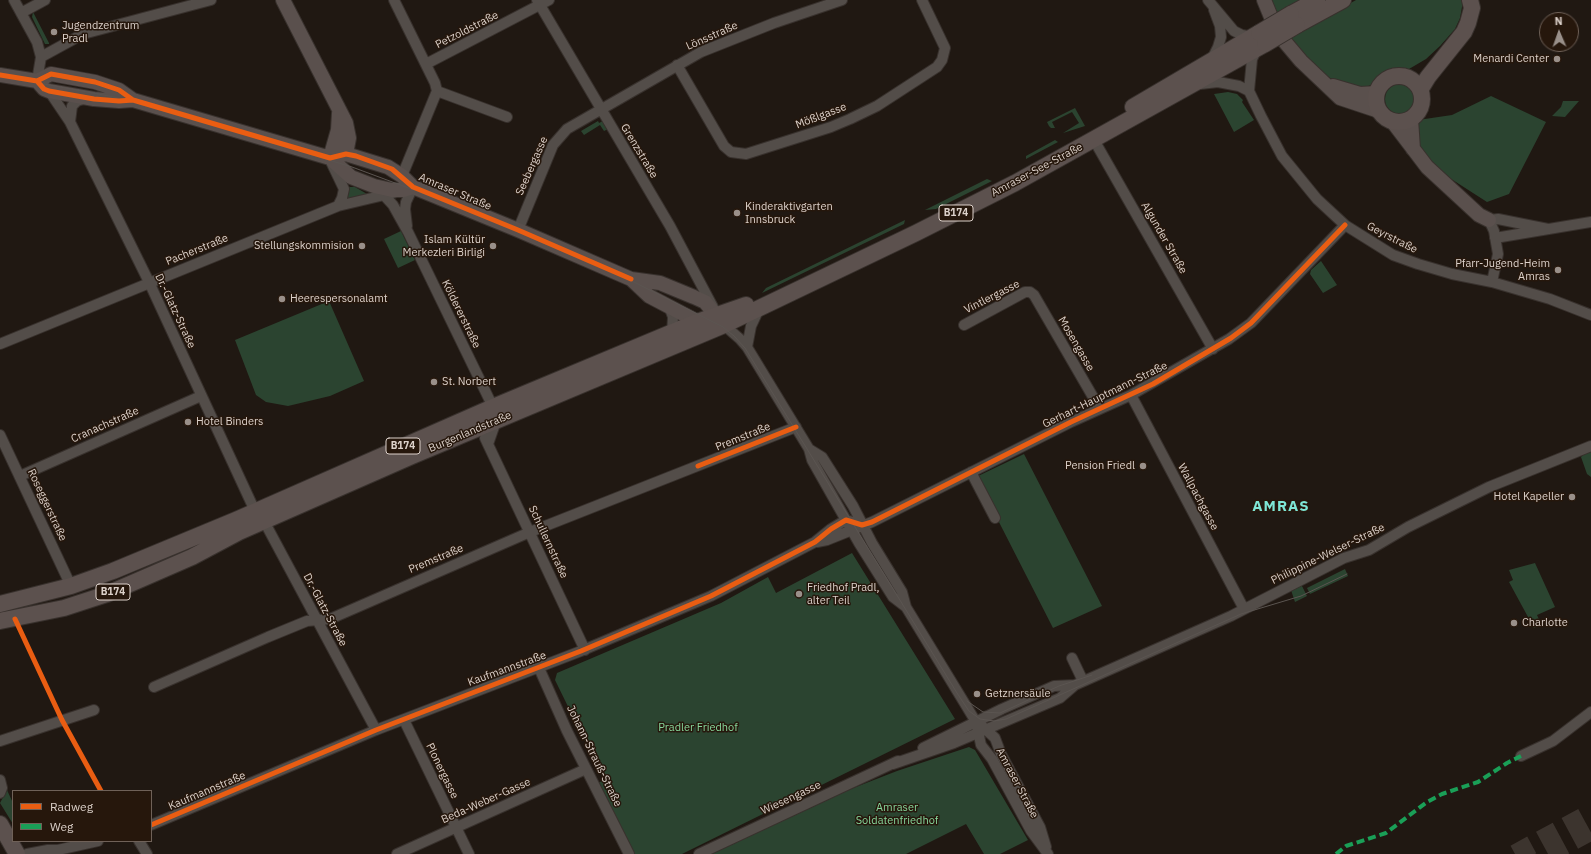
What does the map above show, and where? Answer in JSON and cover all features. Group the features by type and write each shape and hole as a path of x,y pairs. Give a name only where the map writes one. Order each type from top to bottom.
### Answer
{"main road":[{"name":"Amraser-See-Straße","path":"1294,20 1317,0"},
{"name":"Amraser-See-Straße","path":"723,326 916,233 1042,169 1190,86 1258,40 1294,20 1343,0"},
{"path":"1420,90 1468,23 1472,8 1470,0"},
{"name":"Amraser-See-Straße","path":"723,326 778,290 1000,182 1092,133 1154,93 1212,60 1258,40"},
{"path":"1408,78 1417,85 1420,90 1421,107 1411,119 1398,122 1386,116 1376,99 1380,86 1392,77 1408,78 1422,70 1455,43"},
{"name":"Burgenlandstraße","path":"236,520 260,516 480,427 494,414 697,322 723,326"},
{"name":"Burgenlandstraße","path":"218,542 260,516 276,502 494,414 723,326"},
{"name":"B174","path":"0,604 71,586 113,571 236,520"},
{"name":"B174","path":"0,612 75,594 112,582 173,555 236,520"},
{"name":"B174","path":"173,555 218,542"},
{"name":"B174","path":"0,622 64,608 107,594 192,557 218,542"},
{"path":"0,824 12,841"},
{"path":"13,842 21,853"}],"street":[{"path":"14,0 37,42 41,57 37,81"},
{"path":"21,13 44,0"},
{"path":"41,57 83,34 211,0"},
{"path":"283,0 348,127 349,138 346,154"},
{"path":"394,0 426,64 437,91 507,117"},
{"name":"Lönsstraße","path":"600,110 677,65 724,42 842,0"},
{"name":"Mößlgasse","path":"677,65 724,146 731,152 746,154 844,122 877,106 937,67 944,56 944,44 922,0"},
{"path":"1264,0 1270,17 1285,42 1301,62 1340,98 1386,116 1427,167 1479,215 1489,220 1498,219 1548,229"},
{"name":"Petzoldstraße","path":"426,64 542,2"},
{"name":"Grenzstraße","path":"542,2 600,110 682,249 723,326"},
{"path":"1190,86 1218,82 1233,84 1249,91 1252,59 1258,40 1234,31 1210,4"},
{"path":"1210,4 1220,26 1218,47 1212,60"},
{"name":"Amraser Straße","path":"0,74 37,81 51,74 75,78 119,90 133,100 330,158 351,177 374,186 386,189 406,184"},
{"name":"Amraser Straße","path":"37,81 44,89 49,91 86,98 119,101 133,100"},
{"path":"1325,83 1360,94 1377,93"},
{"name":"Dr.-Glatz-Straße","path":"49,91 70,122 149,282 201,396 260,516 376,730"},
{"name":"Köldererstraße","path":"408,232 405,210 406,184 437,91"},
{"name":"Geyrstraße","path":"1249,91 1282,156 1317,199 1345,225 1372,242 1406,260 1436,270 1492,282 1550,299 1591,315"},
{"path":"70,122 72,106 77,101 86,98"},
{"path":"338,106 338,130 330,158 344,189 338,206"},
{"name":"Seebergasse","path":"518,230 557,139 570,127 600,110"},
{"path":"1411,119 1413,150"},
{"name":"Algunder Straße","path":"1094,140 1213,349"},
{"name":"Amraser Straße","path":"330,158 346,154 375,162 392,169 406,184 631,279 660,283 677,289 704,302 723,326 746,347 809,449 812,460 846,520 893,597 906,607"},
{"name":"Pacherstraße","path":"0,344 338,206 385,195 406,184"},
{"name":"Köldererstraße","path":"374,186 385,195 393,205 408,232 494,414"},
{"path":"1489,220 1496,238 1498,254 1492,282"},
{"path":"1496,238 1591,222"},
{"name":"Gerhart-Hauptmann-Straße","path":"852,530 1100,409 1131,396 1213,349 1252,323 1345,225"},
{"name":"Amraser Straße","path":"631,279 649,296 670,309 697,322"},
{"name":"Vintlergasse","path":"964,325 1025,292 1030,292"},
{"name":"Mosengasse","path":"1030,292 1034,295 1100,409"},
{"path":"670,309 673,317 672,333"},
{"path":"746,347 751,326 759,309"},
{"name":"Cranachstraße","path":"20,476 201,396"},
{"name":"Wallpachgasse","path":"1131,396 1244,609"},
{"path":"488,444 494,414"},
{"name":"Schullernstraße","path":"480,427 585,650"},
{"name":"Premstraße","path":"154,687 307,621 330,619 530,532 796,427"},
{"name":"Roseggerstraße","path":"0,435 71,586"},
{"name":"Philippine-Welser-Straße","path":"982,731 1060,698 1079,683 1244,609 1344,558 1369,550 1408,527 1489,487 1591,446"},
{"name":"Amraser Straße","path":"809,449 822,457 853,506 862,525 902,592 906,607 976,722 982,731 995,738 1004,761 1040,827 1048,853"},
{"path":"971,472 995,518"},
{"path":"846,520 862,525"},
{"name":"Kaufmannstraße","path":"152,825 376,730 585,650 711,596 815,542 831,529 846,520"},
{"name":"Kaufmannstraße","path":"815,542 827,540 852,530"},
{"path":"1072,658 1079,683"},
{"name":"Johann-Strauß-Straße","path":"539,668 586,769 629,854"},
{"name":"Philippine-Welser-Straße","path":"976,722 1054,686 1079,683"},
{"path":"0,741 94,710"},
{"path":"1521,756 1552,741 1591,712"},
{"name":"Plonergasse","path":"404,720 469,854"},
{"name":"Wiesengasse","path":"699,854 893,764 976,722"},
{"name":"Amraser Straße","path":"982,731 981,744 992,759 1032,831 1048,853"},
{"name":"Wiesengasse","path":"893,764 954,743 982,731"},
{"name":"Beda-Weber-Gasse","path":"397,854 586,769"},
{"path":"0,780 2,785 0,793"},
{"path":"21,853 48,850 56,852 94,842"},
{"path":"140,842 147,854"}],"green space":[{"path":"1270,0 1303,0 1276,15"},
{"path":"1356,0 1462,0 1462,7 1460,18 1455,29 1426,59 1409,69 1391,70 1383,73 1371,85 1361,89 1342,85 1318,71 1290,37"},
{"path":"33,12 49,44 45,44 32,17"},
{"path":"1400,84 1411,88 1415,99 1411,110 1400,114 1389,110 1385,99 1389,88"},
{"path":"1228,92 1237,94 1243,100 1242,102 1254,120 1234,132 1214,94"},
{"path":"1491,96 1546,122 1509,194 1487,202 1445,175 1430,160 1420,147 1416,133 1416,124 1418,120 1452,115"},
{"path":"1563,101 1579,101 1565,117 1552,116 1561,107"},
{"path":"1075,108 1085,126 1063,133 1079,123 1072,112 1052,122 1055,128 1051,128 1049,126 1047,122"},
{"path":"598,121 599,123 603,121 608,129 604,131 600,125 584,135 581,131"},
{"path":"1055,140 1058,142 1026,159 1026,156"},
{"path":"987,179 992,181 936,209 925,210"},
{"path":"347,187 355,187 367,194 347,201"},
{"path":"905,220 904,224 762,293 766,288"},
{"path":"401,231 415,260 398,268 384,239"},
{"path":"1321,261 1337,285 1323,293 1310,274 1311,270"},
{"path":"329,301 364,381 330,396 288,406 266,402 256,395 235,340"},
{"path":"1591,451 1591,477 1587,474 1581,457"},
{"path":"1024,454 1102,606 1053,628 976,477"},
{"name":"Pradler Friedhof","path":"852,553 955,719 682,854 631,854 598,783 604,780 555,680 557,673 721,603 768,577 776,593"},
{"path":"1535,563 1555,607 1537,615 1541,624 1534,628 1509,582 1513,580 1509,570"},
{"path":"1345,569 1348,576 1310,594 1307,588"},
{"path":"1301,584 1307,596 1295,602 1291,590"},
{"name":"Amraser Soldatenfriedhof","path":"969,747 975,750 1028,840 1000,854 984,854 966,824 906,854 711,854 843,792 897,771"},
{"path":"7,790 12,801 12,822 0,803"}],"tunnel":[{"path":"1515,854 1591,813"},
{"path":"1548,854 1591,831"}],"tram line":[{"path":"0,76 140,103 352,167 449,203 630,280 723,327 745,348 957,693 969,711 980,719 994,721 1006,719 1241,614 1301,596 1347,574"},
{"path":"967,701 983,712 1000,713 1059,686 1092,675"}],"marked path":[{"path":"1336,854 1346,846 1386,833 1427,802 1442,794 1478,782 1507,763 1521,756"}],"cycle path":[{"path":"0,75 37,81 51,74 95,82 119,90 133,100 330,158 346,154 356,156 392,169 413,187 518,230 631,279"},
{"path":"37,81 44,89 49,91 94,99 119,101 133,100"},
{"path":"152,825 376,730 581,651 711,596 815,542 831,529 846,520 862,525 872,522 1071,422 1153,384 1231,338 1251,323 1345,225"},
{"path":"698,466 796,427"},
{"path":"15,619 62,720 100,790"}],"place":[{"name":"Jugendzentrum Pradl","path":"54,32"},
{"name":"Menardi Center","path":"1557,59"},
{"name":"Kinderaktivgarten Innsbruck","path":"737,213"},
{"name":"Stellungskommision","path":"362,246"},
{"name":"Islam Kültür Merkezleri Birligi","path":"493,246"},
{"name":"Pfarr-Jugend-Heim Amras","path":"1558,270"},
{"name":"Heerespersonalamt","path":"282,299"},
{"name":"St. Norbert","path":"434,382"},
{"name":"Hotel Binders","path":"188,422"},
{"name":"Pension Friedl","path":"1143,466"},
{"name":"Hotel Kapeller","path":"1572,497"},
{"name":"Friedhof Pradl, alter Teil","path":"799,594"},
{"name":"Charlotte","path":"1514,623"},
{"name":"Getznersäule","path":"977,694"}],"district":[{"name":"AMRAS","path":"1281,507"}]}
